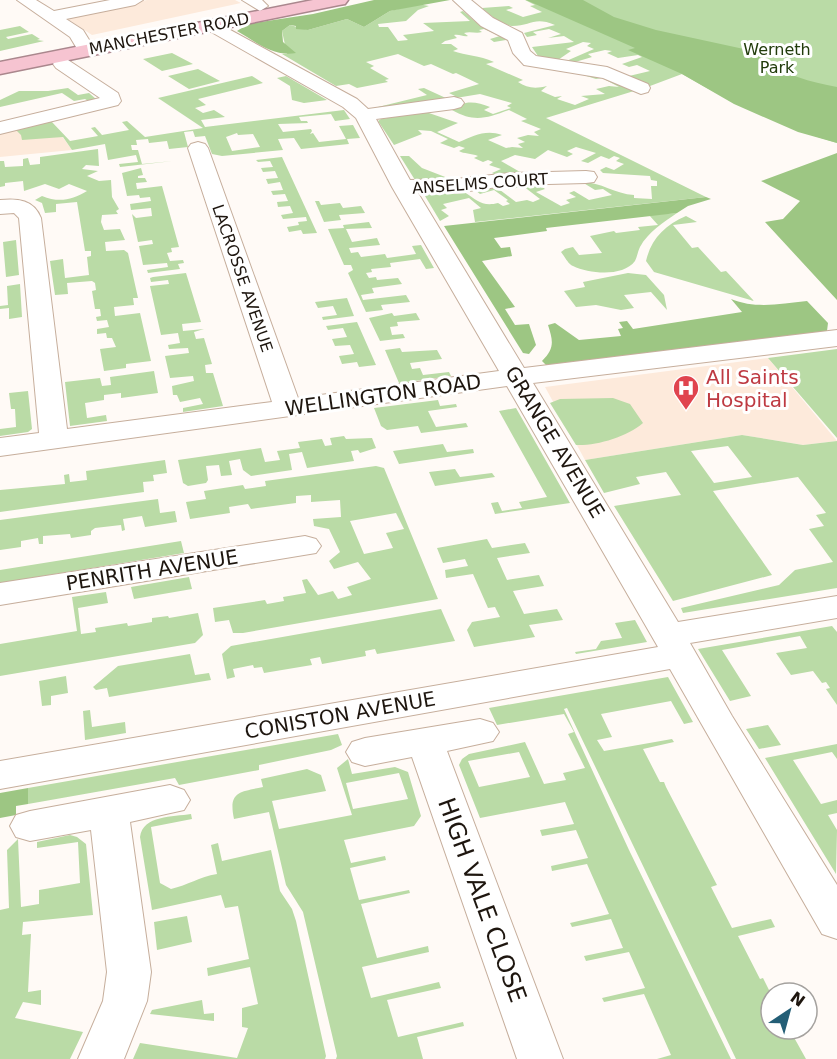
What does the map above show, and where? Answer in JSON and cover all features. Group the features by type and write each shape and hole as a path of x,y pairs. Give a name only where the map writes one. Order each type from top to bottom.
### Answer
{"highway":[{"name":"MANCHESTER ROAD","path":"0,60 78,38 255,3 288,0"},
{"name":"MANCHESTER ROAD","path":"0,68 339,0"}],"street":[{"path":"25,0 78,38"},
{"path":"51,17 135,0"},
{"path":"457,3 516,38 530,61 568,71 607,73 641,88"},
{"name":"GRANGE AVENUE","path":"212,25 350,103 364,115 403,188 674,645 717,722 833,908"},
{"path":"494,45 519,45"},
{"path":"0,128 111,101 111,97 62,64"},
{"path":"364,115 447,108"},
{"name":"LACROSSE AVENUE","path":"198,148 288,408"},
{"name":"ANSELMS COURT","path":"403,188 455,186 557,174 586,177"},
{"path":"0,207 24,208 28,211 30,218 54,440"},
{"name":"WELLINGTON ROAD","path":"0,447 516,377 837,338"},
{"name":"PENRITH AVENUE","path":"0,594 305,546"},
{"name":"CONISTON AVENUE","path":"0,775 674,645 837,608"},
{"path":"365,752 480,732"},
{"name":"HIGH VALE CLOSE","path":"425,742 540,1059"},
{"path":"30,826 170,800"},
{"path":"101,1059 125,1001 129,972 109,812"}],"shaded area":[{"path":"147,0 235,0 241,3 92,35 69,20 69,18 88,12"},
{"path":"51,121 72,150 0,157 0,133"},
{"name":"All Saints Hospital","path":"768,358 837,441 803,445 742,435 585,460 545,387"}],"green space":[{"path":"374,0 450,0 390,11 364,27 347,19 308,30 296,29 296,26 290,25 282,31 283,42 296,53 272,51 237,31 248,24 313,14"},
{"name":"Werneth Park","path":"525,0 837,0 837,143 796,130 757,113 682,74 650,86 629,76 650,71 637,65 629,67 622,64 642,57 638,55 618,58 607,53 612,51 605,50 588,54 592,57 572,63 564,62 594,49 587,46 591,43 583,42 566,49 571,51 555,62 540,59 532,47 574,42 564,36 548,38 561,34 549,29 533,32 537,35 527,37 524,33 555,25 537,21 512,26 504,24 482,8 509,6 513,8 506,10 523,17 542,12 530,6 535,5"},
{"path":"526,0 583,0 614,17 656,30 753,51 771,65 792,75 837,87 837,143 798,132 734,104 682,74 628,50 635,48"},
{"path":"418,4 429,6 418,10 406,21 378,24 379,27 388,27 398,41 408,40 403,35 434,31 423,23 470,21 460,12 463,11 478,24 504,36 506,40 494,42 490,39 500,36 484,29 479,30 482,32 480,33 464,33 468,36 454,35 457,38 441,44 451,44 458,49 453,51 494,62 486,64 523,80 518,82 525,86 535,88 547,86 541,91 555,97 562,96 557,99 575,105 589,99 581,96 605,94 596,89 609,86 619,87 602,78 596,79 580,74 603,77 634,91 546,118 706,197 475,222 473,210 481,208 469,198 443,204 447,208 441,210 449,216 440,221 425,194 455,190 464,192 484,203 498,203 503,206 510,204 506,201 508,200 494,190 480,194 471,187 492,184 516,202 527,200 533,202 540,199 523,186 509,190 500,183 535,181 545,189 536,192 561,206 570,203 566,200 576,197 569,193 574,191 589,200 612,195 603,189 595,190 582,182 634,195 634,198 652,199 651,186 657,186 657,181 651,180 650,176 603,173 600,170 606,167 614,170 624,164 616,161 620,158 614,156 609,159 601,156 588,163 581,161 596,153 576,147 567,151 573,154 567,157 548,150 535,159 515,155 501,161 520,172 496,175 492,173 501,169 489,165 493,162 488,160 483,162 474,158 478,156 459,151 465,148 459,146 454,148 440,143 448,139 431,131 418,130 422,134 394,145 378,121 426,112 458,123 437,132 459,142 480,134 496,133 502,135 488,140 506,148 523,148 518,144 525,142 517,138 528,135 539,136 534,132 541,129 521,121 527,119 509,110 494,115 474,118 452,110 461,104 471,102 490,107 484,110 493,114 511,108 507,106 512,103 480,94 383,110 378,107 427,95 418,89 424,88 448,99 455,96 449,93 479,84 456,73 453,74 431,64 424,66 398,54 366,62 374,66 370,68 389,79 385,80 388,82 357,88 349,84 336,86 282,54 287,54 282,31 290,25 308,30 347,19 364,27 390,11"},
{"path":"20,26 29,32 6,37 8,39 32,34 40,39 37,40 44,41 0,51 0,30"},
{"path":"172,53 193,64 162,71 143,59"},
{"path":"198,69 220,81 189,89 168,76"},
{"path":"252,76 263,83 198,99 206,105 195,108 203,113 214,110 225,117 201,120 205,127 344,110 350,119 335,121 331,114 299,117 301,121 308,123 278,124 283,132 311,129 310,134 313,133 319,142 346,139 339,126 353,125 360,138 347,139 349,144 301,149 294,138 278,139 283,150 222,156 212,154 205,136 195,137 193,131 184,132 188,147 169,149 167,141 149,143 148,139 136,140 137,145 131,145 132,150 138,150 142,164 173,161 120,167 119,164 138,162 136,155 108,160 105,144 72,150 63,137 22,140 21,135 15,129 51,121 70,141 98,136 91,128 95,127 102,135 129,130 122,122 127,121 145,137 203,128 158,98","holes":["237,133 238,135 253,134 260,147 232,151 226,137"]},
{"path":"286,76 327,100 304,103 292,100 290,86 277,78"},
{"path":"68,88 78,95 89,93 96,99 90,102 85,99 74,101 62,93 0,107 0,100 19,91"},
{"path":"98,149 99,166 86,165 82,169 98,171 87,176 99,181 111,180 112,197 119,209 116,211 118,214 102,215 101,222 104,230 120,229 125,240 105,242 106,251 124,250 128,253 138,298 133,298 134,305 114,307 115,316 140,313 151,361 126,364 126,368 104,371 100,349 116,347 112,338 107,338 106,333 97,334 97,329 109,327 107,320 97,321 96,317 101,316 100,309 95,309 92,291 96,290 95,283 92,281 67,283 68,294 55,295 50,261 63,259 65,278 89,275 87,257 91,256 91,251 85,251 77,202 56,204 56,212 45,213 42,203 35,200 42,196 65,200 87,191 69,184 59,189 45,184 24,191 23,181 5,183 5,186 0,187 0,161 4,161 5,167 23,166 23,159 28,158 30,165 40,164 40,157"},
{"path":"837,153 837,300 765,222 783,219 800,201 761,181"},
{"path":"400,156 409,156 422,168 453,180 415,180"},
{"path":"282,157 317,233 303,234 301,230 289,232 287,227 307,221 306,217 283,219 281,215 293,213 290,206 278,207 277,202 288,201 285,194 273,195 271,191 283,190 280,182 268,184 266,179 278,178 275,171 263,172 261,168 273,167 270,161 258,162 256,160"},
{"path":"141,168 143,175 138,178 145,178 147,182 136,183 137,189 162,186 179,247 171,248 172,252 167,253 170,261 183,260 184,263 178,264 180,269 148,273 147,270 168,267 167,263 143,265 139,246 153,244 152,240 138,242 132,214 136,218 152,216 151,208 131,210 130,204 151,201 150,197 127,196 122,173"},
{"path":"706,197 711,199 688,206 677,213 546,228 547,231 494,238 501,248 510,247 512,256 482,261 515,307 505,309 515,325 529,324 536,345 529,354 523,353 444,226"},
{"path":"315,201 319,201 321,205 340,203 343,208 361,206 365,213 339,215 341,220 324,222"},
{"path":"677,213 647,237 635,261 623,270 597,272 580,269 570,264 561,252 573,247 579,255 602,253 590,236 614,231 616,233 640,230 638,227 658,225 649,215"},
{"path":"686,216 697,222 673,225 692,248 698,247 721,272 726,271 754,301 654,272 646,261 655,239 665,228"},
{"path":"369,222 372,228 346,229 352,242 377,238 380,245 349,248 351,253 358,252 361,257 385,254 387,258 416,254 412,246 421,245 434,268 426,269 420,259 390,263 391,267 371,269 372,272 366,273 369,278 376,277 377,280 398,278 402,284 372,288 374,293 361,295 363,300 406,295 410,302 381,305 383,310 366,312 348,273 353,270 351,265 344,265 328,229"},
{"path":"16,240 19,275 6,277 3,242"},
{"path":"186,273 201,322 182,324 183,331 204,329 194,332 196,339 204,338 212,364 205,365 206,373 213,373 223,406 183,412 183,408 203,404 200,398 180,402 177,395 173,395 172,386 194,381 193,376 170,378 165,356 189,353 188,348 169,349 168,345 180,343 178,333 161,335 150,286 169,284 168,280 151,282 150,278"},
{"path":"628,273 646,275 664,295 667,310 651,292 624,295 634,308 621,310 596,305 576,307 564,291 585,287 583,282"},
{"path":"20,284 22,317 9,319 9,308 0,309 0,306 8,305 7,286"},
{"path":"347,298 354,316 323,320 322,317 337,315 333,306 318,308 315,302"},
{"path":"731,299 758,305 807,301 828,323 827,331 546,365 542,361 552,344 548,325 555,323 579,340 621,336 618,329 623,328 619,322 627,321 633,329 742,312"},
{"path":"392,313 394,316 416,313 420,320 397,322 398,326 390,327 392,335 403,334 405,338 380,341 369,318"},
{"path":"357,322 376,365 359,367 357,362 342,364 339,356 354,354 350,345 335,346 332,339 347,337 343,328 328,330 326,326"},
{"path":"400,348 402,352 437,350 442,359 410,363 412,369 420,368 423,375 449,372 451,376 399,383 385,350"},
{"path":"837,349 837,438 768,358"},
{"path":"154,371 158,393 121,398 121,393 104,395 104,400 85,403 87,418 106,415 107,421 70,426 65,382 100,378 102,386 111,385 110,377"},
{"path":"28,391 32,429 28,432 0,436 0,429 16,427 15,409 11,409 9,393"},
{"path":"613,398 630,404 643,423 620,436 584,445 576,445 550,403 560,399"},
{"path":"438,400 440,406 456,404 457,407 428,411 436,427 466,423 468,427 421,433 418,426 387,430 381,426 374,408"},
{"path":"516,408 570,503 495,514 491,503 498,502 502,511 522,508 519,502 547,497 499,411"},
{"path":"742,435 803,445 837,441 837,588 683,613 681,608 779,585 795,570 833,562 809,529 824,526 816,515 826,513 798,477 713,491 772,575 673,601 614,506 681,495 666,472 636,477 640,484 604,493 585,460","holes":["728,446 752,477 714,483 691,451"]},
{"path":"344,436 346,439 372,438 376,448 360,453 358,450 351,451 354,461 307,468 302,452 289,454 292,470 251,476 243,470 240,459 229,461 232,475 221,476 219,465 206,466 208,480 206,483 188,486 183,483 178,460 261,448 265,462 280,460 277,451 300,448 298,442 322,439 325,446 332,445 330,438"},
{"path":"443,444 447,452 473,449 474,453 399,464 393,451"},
{"path":"165,460 167,473 153,475 154,481 143,482 144,492 0,512 0,490 65,484 64,475 69,474 70,482 87,480 86,471"},
{"path":"376,466 384,468 438,599 243,633 233,633 229,620 215,622 213,608 265,600 267,604 284,601 283,597 306,593 302,580 307,579 318,595 333,591 338,599 352,595 347,587 371,579 358,562 334,569 329,561 340,552 329,529 314,526 313,519 341,517 340,500 311,502 311,495 296,496 296,503 251,509 248,504 229,507 230,513 190,519 186,502 206,499 204,491 243,485 245,489 266,486 265,481","holes":["396,513 404,529 386,533 393,548 364,554 350,521"]},
{"path":"455,469 460,477 492,473 495,477 435,486 429,472"},
{"path":"158,499 160,513 175,511 177,522 145,527 142,516 123,519 125,530 122,531 121,525 95,528 91,531 91,535 71,538 70,534 43,536 43,544 39,544 38,538 21,541 21,547 0,550 0,520"},
{"path":"487,539 492,548 525,543 530,553 497,558 507,580 539,575 544,586 513,591 524,614 557,609 563,620 529,625 535,637 474,647 467,630 472,622 500,617 495,607 488,608 473,574 446,578 445,570 468,566 465,559 443,563 437,548"},
{"path":"181,541 184,553 0,583 0,570"},
{"path":"189,577 192,589 134,599 131,587"},
{"path":"106,592 108,603 78,608 81,634 96,632 95,628 127,623 128,626 152,622 152,618 168,616 169,618 198,613 203,635 195,643 0,676 0,644 77,631 72,597"},
{"path":"441,609 455,641 377,654 375,649 365,651 366,656 322,664 320,657 310,659 312,665 264,673 262,667 254,668 253,665 233,669 235,677 227,679 222,654 231,646"},
{"path":"635,620 647,642 576,654 575,652 596,649 601,641 622,638 615,623"},
{"path":"832,626 837,632 837,705 826,689 830,688 826,682 822,683 813,671 791,675 776,653 807,648 800,636 722,650 751,696 730,701 698,649"},
{"path":"190,654 195,675 209,673 211,680 109,697 107,688 96,690 93,687 118,666"},
{"path":"66,676 68,693 51,696 51,705 42,706 39,681"},
{"path":"668,677 693,722 684,724 671,701 601,714 612,737 597,740 604,751 672,739 674,742 643,749 660,782 664,782 717,885 711,887 732,928 771,919 775,927 738,936 760,979 763,978 764,981 759,981 759,1041 796,1041 806,1059 736,1059 567,708 564,709 629,850 731,1059 657,1059 671,1055 644,994 604,1002 602,998 645,988 629,952 586,961 584,956 623,948 611,919 572,927 570,923 609,914 587,864 552,871 551,866 588,858 576,830 542,836 540,830 574,824 565,802 480,818 459,765 462,759 469,754 525,742 544,784 566,780 563,773 585,768 568,734 574,732 564,714 497,725 489,708","holes":["519,752 530,777 479,787 468,761"]},
{"path":"90,710 92,727 125,722 126,733 85,740 83,711"},
{"path":"768,725 781,745 759,749 746,729"},
{"path":"338,734 342,745 331,750 259,765 259,770 179,785 175,778 28,804 28,788"},
{"path":"837,744 837,759 832,752 793,760 821,804 837,800 837,813 828,815 837,830 836,874 765,758"},
{"path":"348,759 352,774 395,767 408,772 421,816 414,826 344,840 351,863 385,856 386,860 350,868 359,900 409,890 410,893 361,904 377,958 428,946 429,952 362,967 371,998 439,982 441,988 387,1000 398,1037 463,1022 464,1026 417,1037 423,1059 336,1059 303,912 286,885 269,812 234,819 233,803 238,794 263,787 261,779 307,769 321,775 326,791 272,801 279,829 352,815 337,768","holes":["399,773 408,799 353,809 346,783"]},
{"path":"28,788 28,804 16,806 16,815 0,818 0,793"},
{"path":"191,814 192,819 151,827 160,883 171,889 217,874 211,845 218,843 222,861 271,850 280,891 292,909 296,921 325,1059 133,1059 140,1043 237,1058 248,1028 242,1027 242,1008 258,1004 250,967 208,976 207,968 249,959 238,906 225,908 221,895 152,910 140,837 142,830 160,818"},
{"path":"70,835 86,844 93,915 23,922 22,935 31,934 28,992 41,990 41,1005 23,1002 15,1018 83,1032 70,1059 0,1059 0,910 9,908 7,850 18,839 21,907 39,904 39,890 80,883 78,842 37,848 37,842"},
{"path":"187,916 192,942 157,950 154,922"},
{"path":"202,1000 204,1014 214,1013 214,1021 150,1014 152,1010"}],"place":[{"name":"All Saints Hospital","path":"686,411"}]}
